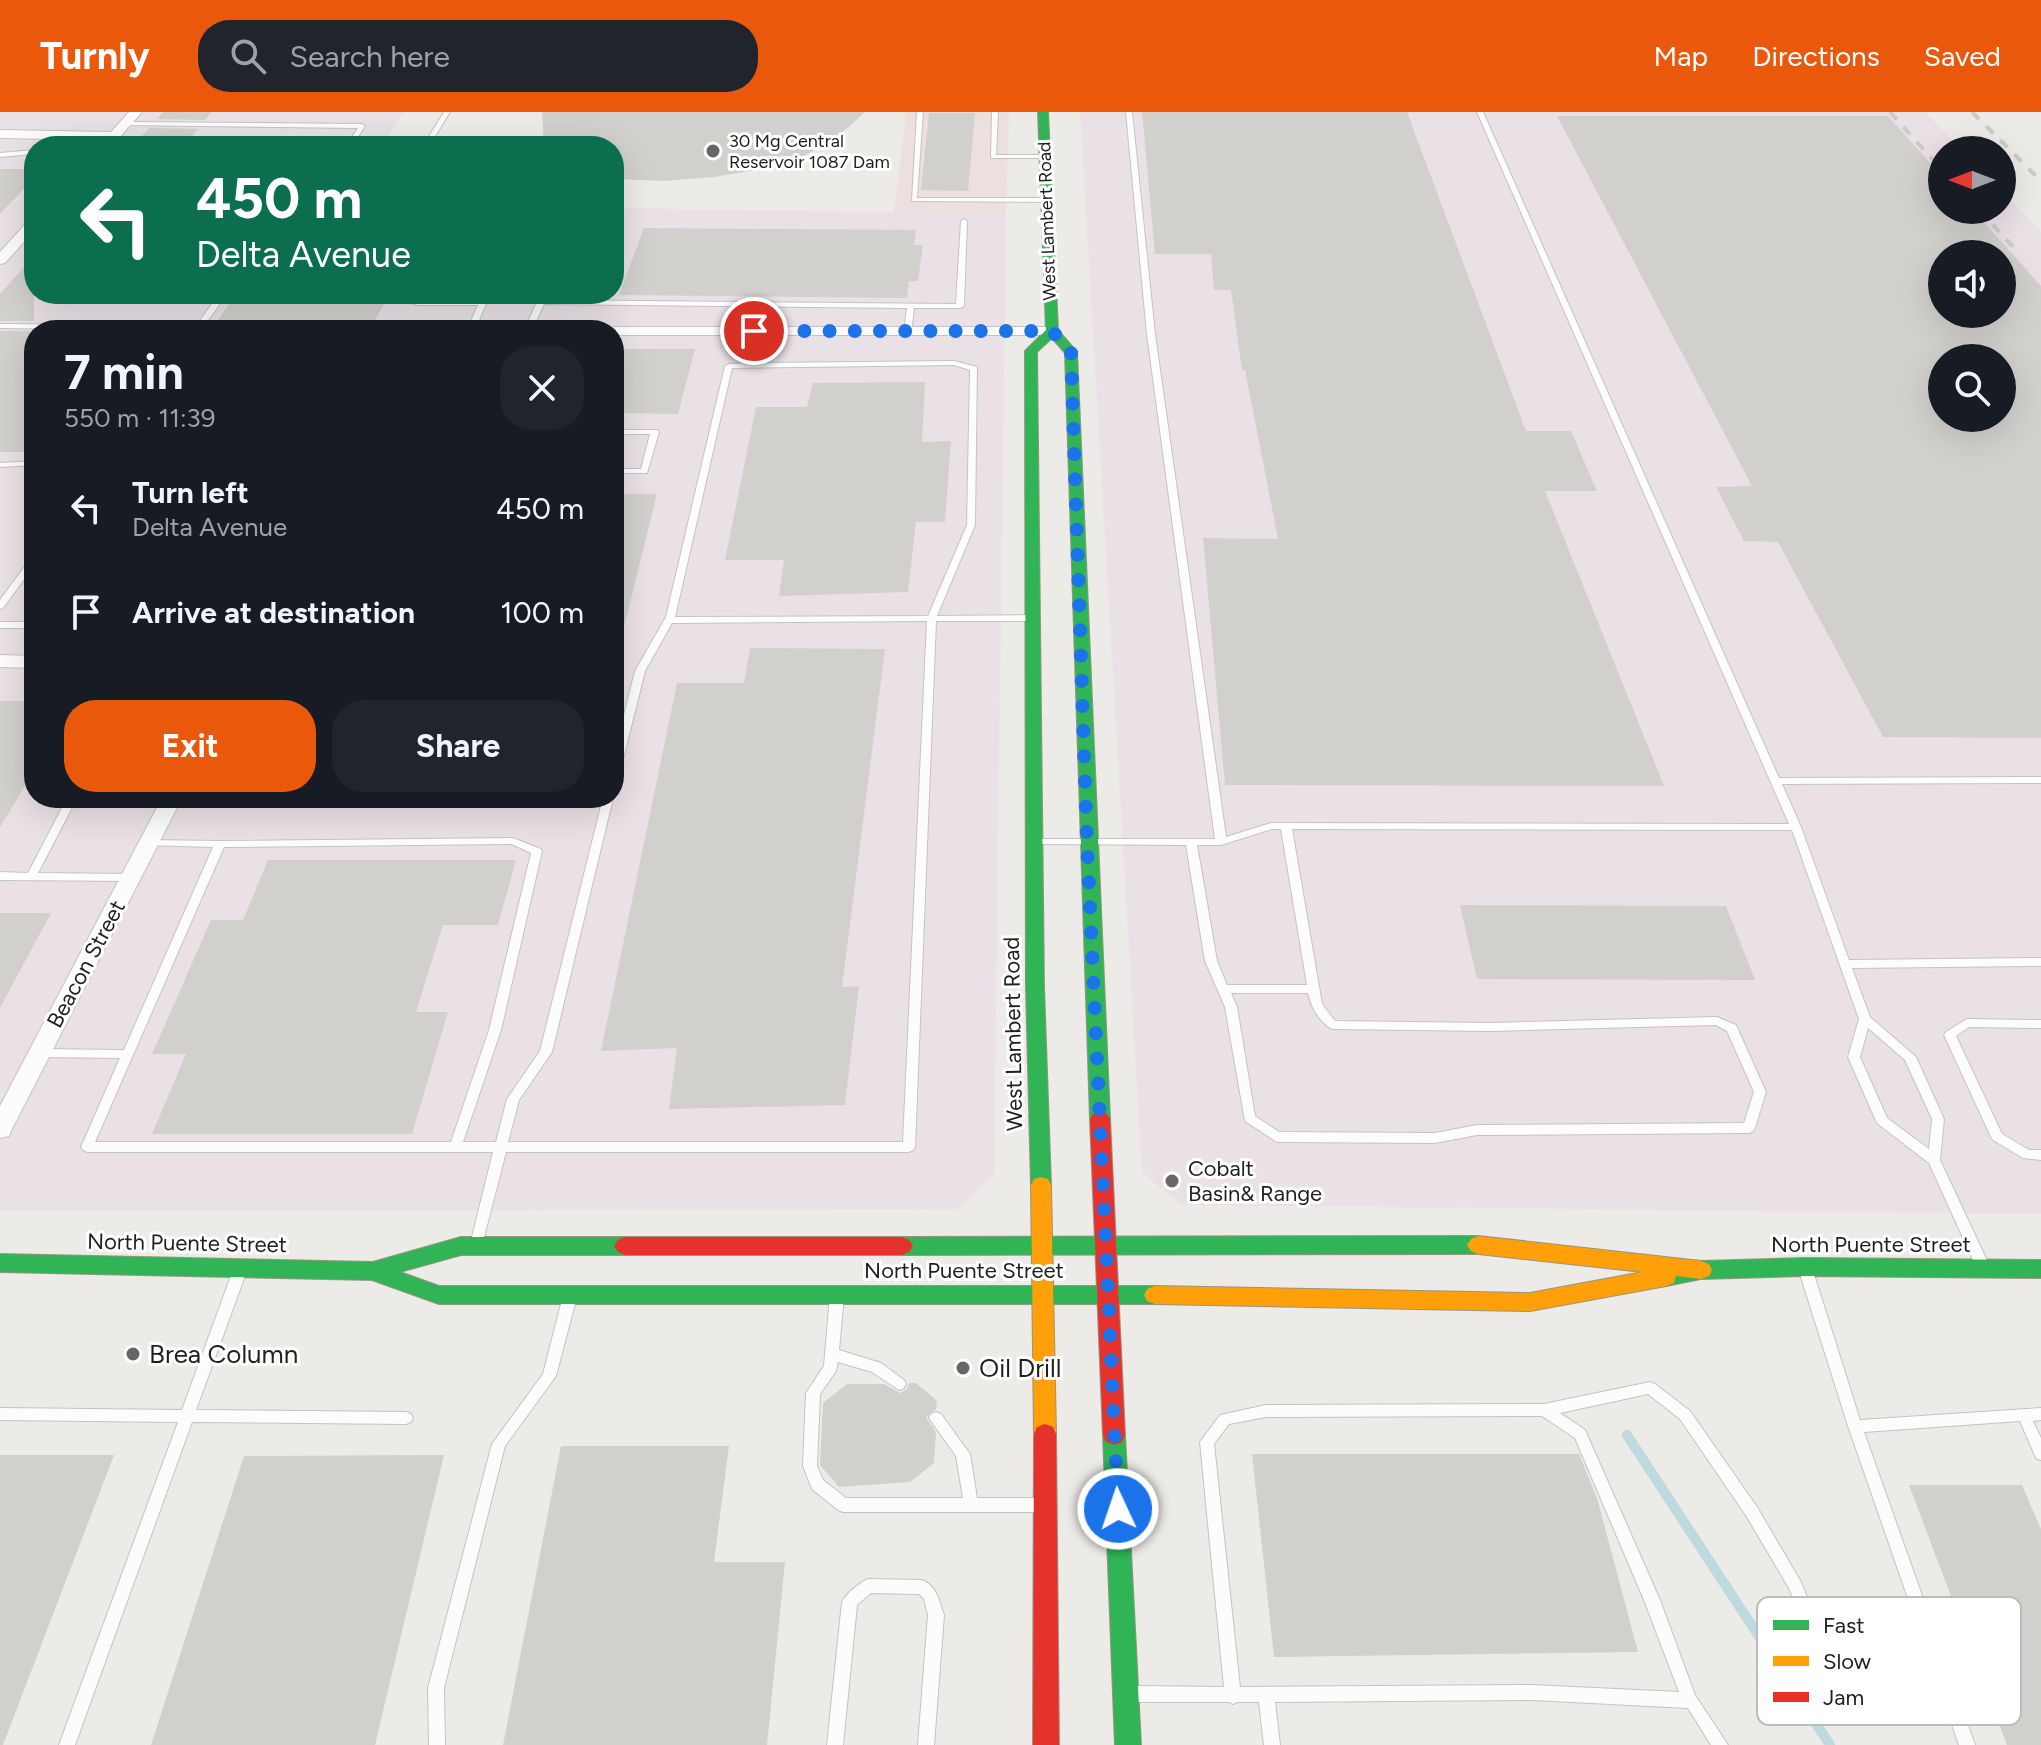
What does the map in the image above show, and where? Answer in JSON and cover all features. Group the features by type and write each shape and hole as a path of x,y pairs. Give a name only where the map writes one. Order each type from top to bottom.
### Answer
{"main road":[{"name":"West Lambert Road","path":"1043,112 1052,331 1071,352 1087,843 1108,1244 1128,1745"},
{"name":"West Lambert Road","path":"1046,1745 1044,1293 1034,842 1031,351 1052,331"},
{"name":"North Puente Street","path":"0,1263 373,1271 461,1246 1043,1243 1495,1245 1701,1270 1805,1267 2041,1269"},
{"name":"North Puente Street","path":"373,1271 439,1295 1044,1293 1530,1302 1701,1270"}],"street":[{"path":"114,136 136,112"},
{"path":"0,134 61,136"},
{"path":"1,257 24,233"},
{"path":"624,331 1052,331"},
{"path":"0,661 24,662"},
{"name":"Beacon Street","path":"0,1129 167,808"}],"lane":[{"path":"432,136 447,112"},
{"path":"920,112 914,200 1046,200"},
{"path":"995,112 993,157 1045,157"},
{"path":"1129,112 1151,334 1221,842"},
{"path":"1480,112 1796,827 1865,1019 1910,1057 1938,1119 1934,1160"},
{"path":"125,124 362,126 356,136"},
{"path":"0,155 24,153"},
{"path":"624,303 960,306 964,221"},
{"path":"908,331 911,306"},
{"path":"0,326 24,326"},
{"path":"749,365 754,331"},
{"path":"220,844 87,1147 909,1147 931,619 971,525 974,369 954,363 729,366 669,620 640,671 624,735"},
{"path":"624,432 655,432 644,471 624,471"},
{"path":"0,465 24,464"},
{"path":"0,606 24,574"},
{"path":"669,620 1033,618"},
{"path":"0,625 24,625"},
{"path":"1776,781 2041,780"},
{"path":"31,877 67,808"},
{"path":"475,1246 513,1099 546,1052 606,808"},
{"path":"1034,842 1221,842 1271,826 1796,827"},
{"path":"1191,842 1211,961 1231,1007 1249,1118 1277,1137 1435,1138 1477,1130 1749,1128 1760,1092 1732,1028 1717,1021 1490,1027 1332,1025 1316,1005 1286,826"},
{"path":"148,843 513,841 537,851 495,1030 455,1148"},
{"path":"0,876 131,878"},
{"path":"1844,964 2041,962"},
{"path":"1223,989 1313,989"},
{"path":"1865,1019 1854,1057 1882,1121 1934,1160 1984,1268"},
{"path":"2041,1024 1967,1023 1950,1035 1997,1137 2027,1155 2041,1155"},
{"path":"39,1053 128,1054"},
{"path":"1805,1267 1855,1426 1915,1597"},
{"path":"67,1745 241,1268"},
{"path":"837,1294 831,1367 813,1393 810,1466 817,1484 843,1505 1044,1505"},
{"path":"437,1745 436,1688 499,1444 549,1376 570,1295"},
{"path":"832,1354 876,1367 899,1384"},
{"path":"1233,1696 1207,1442 1225,1419 1266,1411 1544,1410 1650,1388 1685,1415 1752,1512 1800,1597"},
{"path":"1544,1410 1580,1434 1652,1600 1690,1701 1720,1745"},
{"path":"0,1414 406,1418"},
{"path":"1855,1426 2041,1414"},
{"path":"2024,1415 2041,1454"},
{"path":"936,1418 963,1454 971,1505"},
{"path":"835,1745 850,1602 868,1586 922,1587 930,1595 936,1615 926,1745"},
{"path":"1127,1694 1233,1696 1511,1692 1690,1701"},
{"path":"1266,1695 1272,1745"},
{"path":"1960,1725 1967,1745"}],"shaded area":[{"path":"0,112 403,112 388,136 24,136 24,304 624,304 624,208 1006,214 994,1174 959,1209 0,1211"},
{"path":"906,112 1009,112 1006,214 894,212"},
{"path":"1080,112 1925,112 1948,136 1928,136 1928,224 2016,224 2016,206 2041,232 2041,1214 1182,1205 1142,1173"}],"building":[{"path":"163,112 212,112 205,120 157,119"},
{"name":"30 Mg Central Reservoir 1087 Dam","path":"542,112 865,112 835,139 804,156 762,169 663,181 624,179 624,136 543,136"},
{"path":"1142,112 1407,112 1526,431 1571,431 1597,491 1545,491 1664,786 1225,785 1203,538 1278,539 1245,370 1242,370 1231,290 1214,290 1211,254 1155,254"},
{"path":"929,113 975,113 968,191 921,190"},
{"path":"1557,116 1888,116 1928,160 1928,224 1986,224 2000,240 1928,240 1928,328 2016,328 2016,258 2041,286 2041,738 1883,737 1778,542 1744,541 1716,487 1752,486"},
{"path":"149,128 198,129 192,136 142,136"},
{"path":"0,169 24,169 24,189 0,214"},
{"path":"644,228 916,230 914,245 923,245 918,281 909,281 907,298 624,295 624,282"},
{"path":"24,267 24,304 34,304 34,320 0,321 0,294"},
{"path":"229,304 384,304 375,320 218,320"},
{"path":"0,331 24,331 24,452 0,452"},
{"path":"624,349 695,349 678,414 624,413"},
{"path":"925,382 922,442 951,441 945,522 916,522 908,592 779,596 784,560 725,560 756,407 807,407 813,383"},
{"path":"624,494 657,494 624,627"},
{"path":"750,648 885,649 842,987 859,986 845,1105 669,1109 677,1048 601,1051 677,683 744,683"},
{"path":"0,701 24,701 24,787 0,827"},
{"path":"268,860 516,860 498,925 443,925 416,1012 448,1012 412,1134 152,1134 186,1054 152,1054 211,920 243,920"},
{"path":"1460,905 1726,906 1755,980 1477,979"},
{"path":"0,913 51,913 0,1008"},
{"path":"909,1383 916,1383 937,1401 936,1409 926,1417 936,1432 934,1463 910,1482 839,1487 820,1465 823,1403 847,1384 884,1384 900,1393 907,1389"},
{"path":"561,1446 729,1446 714,1562 785,1562 767,1745 503,1745"},
{"path":"1252,1454 1579,1454 1597,1498 1638,1652 1274,1657"},
{"path":"0,1455 114,1455 3,1745 0,1745"},
{"path":"444,1455 375,1745 151,1745 244,1456"},
{"path":"1909,1485 2022,1485 2041,1529 2041,1745 2007,1745 1999,1725 2021,1725 2021,1597 1951,1597"}],"waterway":[{"path":"1627,1435 1757,1634"},
{"path":"1817,1725 1830,1745"}],"railway":[{"path":"1890,112 1928,154"},
{"path":"1972,112 2041,181"},
{"path":"1992,224 2017,251"}],"traffic: fast":[{"path":"1043,112 1052,331 1071,352 1100,1119"},
{"path":"1041,1185 1035,987 1031,351 1052,331"},
{"path":"902,1246 1478,1245"},
{"path":"0,1263 373,1271 461,1246 625,1246"},
{"path":"1666,1277 1701,1270 1805,1267 2041,1269"},
{"path":"373,1271 439,1295 1155,1295"},
{"path":"1114,1435 1128,1745"}],"traffic: slow":[{"path":"1041,1185 1045,1434"},
{"path":"1478,1245 1701,1270"},
{"path":"1155,1295 1530,1302 1666,1277"}],"traffic: jam":[{"path":"1100,1119 1114,1435"},
{"path":"625,1246 902,1246"},
{"path":"1045,1434 1046,1745"}],"place":[{"name":"30 Mg Central Reservoir 1087 Dam","path":"713,151"},
{"name":"Cobalt Basin& Range","path":"1172,1181"},
{"name":"Brea Column","path":"133,1354"},
{"name":"Oil Drill","path":"963,1368"}],"route":[{"path":"754,331 1052,331 1071,352 1087,843 1118,1509"}]}
